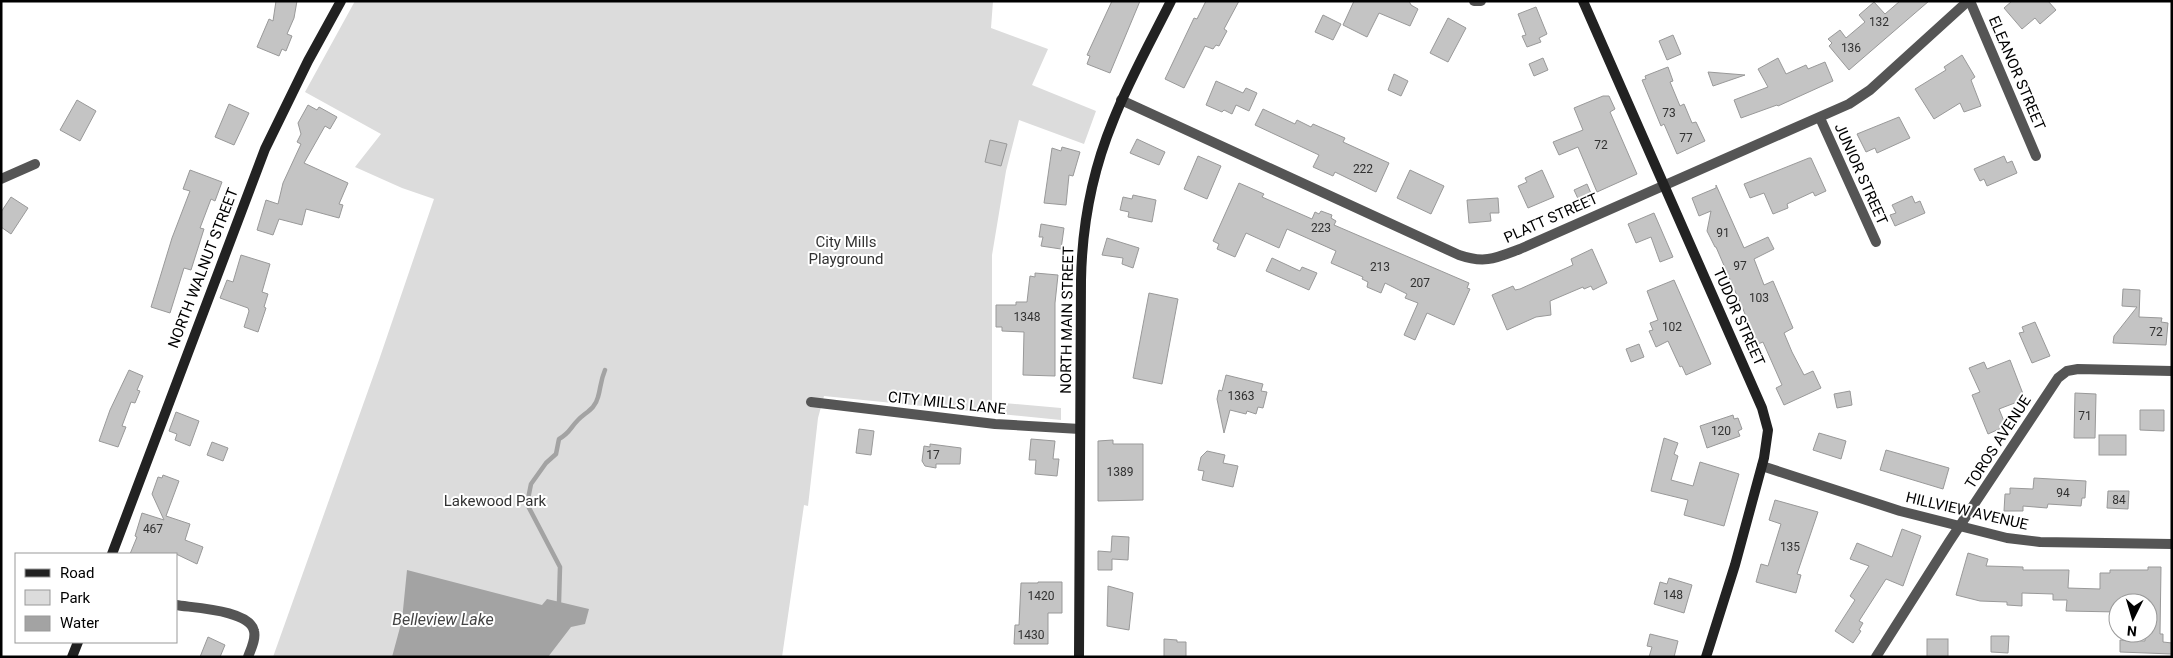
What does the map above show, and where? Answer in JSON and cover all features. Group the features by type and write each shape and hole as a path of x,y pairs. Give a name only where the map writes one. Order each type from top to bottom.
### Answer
{"street":[{"name":"NORTH WALNUT STREET","path":"112,553 262,156 303,69 341,1"},
{"name":"NORTH MAIN STREET","path":"1079,657 1081,267 1084,230 1100,160 1121,100 1171,1"},
{"path":"1474,1 1482,1"},
{"name":"TUDOR STREET","path":"1583,1 1765,415 1767,439 1762,466 1735,565 1706,657"},
{"name":"PLATT STREET","path":"1121,100 1442,247 1476,260 1490,260 1849,104 1870,90 1969,1"},
{"name":"ELEANOR STREET","path":"1969,1 2036,156"},
{"name":"JUNIOR STREET","path":"1820,118 1876,242"},
{"path":"1,179 35,164"},
{"name":"TOROS AVENUE","path":"1876,657 2053,384 2066,371 2078,369 2172,371"},
{"name":"CITY MILLS LANE","path":"811,402 995,424 1080,429"},
{"name":"HILLVIEW AVENUE","path":"1762,466 1867,501 1959,527 2024,541 2172,544"},
{"path":"178,605 236,615 249,621 253,628 254,641 248,657"},
{"path":"72,657 78,643"}],"green space":[{"name":"Lakewood Park","path":"355,1 993,1 991,28 1048,49 1032,85 1096,111 1084,144 1019,120 1006,171 992,255 992,402 1061,408 1061,420 824,396 818,418 808,506 804,505 782,657 273,657 379,360 434,199 402,188 355,167 381,134 305,92"}],"water":[{"name":"Belleview Lake","path":"407,570 542,605 547,599 589,609 585,624 571,627 548,657 392,657 402,620"}],"building":[{"path":"276,1 297,1 294,18 287,34 292,36 286,51 282,49 279,56 257,47 269,19 273,21"},
{"path":"1112,1 1140,1 1110,73 1087,64 1090,56 1087,55"},
{"path":"1206,1 1239,1 1224,29 1227,31 1219,46 1216,45 1213,49 1205,46 1184,88 1165,79 1194,18 1197,19"},
{"path":"1354,1 1409,1 1411,5 1418,9 1410,26 1379,13 1367,37 1343,25"},
{"path":"1900,1 1929,1 1849,70 1829,46 1832,43 1828,39 1840,30 1846,38 1865,22 1859,15 1874,2 1885,14"},
{"path":"2012,1 2048,1 2056,10 2040,24 2035,18 2022,29 2004,8"},
{"path":"1536,7 1547,34 1539,38 1541,42 1527,47 1522,36 1526,35 1518,14"},
{"path":"1323,15 1341,24 1333,40 1315,32"},
{"path":"1448,18 1466,28 1448,62 1430,53"},
{"path":"1673,35 1681,54 1667,60 1659,41"},
{"path":"1962,55 1975,77 1971,80 1981,106 1964,112 1960,103 1934,119 1915,89 1946,70 1944,67"},
{"path":"1543,58 1548,70 1534,76 1529,64"},
{"path":"1778,58 1786,74 1806,65 1808,69 1825,62 1833,81 1778,106 1741,118 1734,100 1768,87 1758,69"},
{"path":"1668,67 1673,81 1670,82 1680,106 1684,104 1692,123 1696,122 1705,141 1677,154 1664,124 1661,126 1642,80 1646,79 1645,76"},
{"path":"1708,72 1745,75 1713,86"},
{"path":"1394,74 1408,81 1401,96 1388,90"},
{"path":"1216,81 1243,93 1246,88 1257,93 1249,111 1236,105 1232,114 1206,105"},
{"path":"1603,96 1609,96 1615,109 1610,112 1637,174 1597,192 1578,147 1559,155 1553,142 1583,130 1574,108"},
{"path":"77,100 96,111 80,141 60,130"},
{"path":"229,104 249,113 234,145 215,137"},
{"path":"308,105 317,110 319,107 337,117 330,129 325,126 304,163 348,183 339,204 343,205 339,218 306,209 302,225 279,219 273,235 257,230 266,200 278,204 283,183 301,144 297,142 301,134 298,123"},
{"path":"1263,109 1295,124 1297,120 1311,127 1313,124 1345,138 1343,142 1389,163 1376,192 1335,172 1333,176 1313,167 1319,155 1255,125"},
{"path":"1899,117 1910,138 1877,153 1875,148 1866,152 1857,134"},
{"path":"1137,139 1165,152 1159,165 1130,153"},
{"path":"990,140 1007,144 1001,166 985,162"},
{"path":"1062,147 1080,152 1073,176 1069,175 1066,205 1044,203 1052,148 1061,151"},
{"path":"1198,156 1221,166 1207,199 1184,189"},
{"path":"2004,156 2007,163 2012,161 2017,173 1987,186 1984,179 1980,181 1974,169"},
{"path":"1811,158 1826,191 1815,196 1813,192 1787,204 1788,208 1773,214 1764,193 1750,198 1744,184"},
{"path":"190,170 222,182 215,201 211,199 200,228 204,229 191,270 184,268 170,313 151,307 172,238 190,191 183,189"},
{"path":"1410,170 1444,186 1431,214 1397,198"},
{"path":"1542,170 1554,197 1528,208 1518,186 1527,182 1525,178"},
{"path":"1239,183 1264,194 1262,197 1312,219 1315,212 1319,214 1321,211 1332,215 1331,218 1336,221 1334,225 1469,283 1467,288 1470,289 1454,325 1427,313 1415,340 1404,335 1418,303 1405,298 1407,294 1385,283 1381,293 1367,287 1368,282 1362,279 1363,277 1331,263 1336,251 1287,229 1279,248 1246,233 1235,257 1217,249 1219,244 1213,241"},
{"path":"1587,184 1593,198 1580,203 1574,190"},
{"path":"1716,185 1744,248 1768,237 1774,249 1754,259 1764,285 1773,281 1793,328 1784,333 1792,352 1804,375 1813,371 1821,388 1784,405 1776,388 1782,385 1763,342 1758,344 1716,247 1707,231 1711,211 1699,216 1692,198 1716,188"},
{"path":"1133,195 1156,200 1152,222 1128,217 1129,212 1120,210 1123,197 1132,199"},
{"path":"1912,196 1915,203 1920,201 1925,213 1895,226 1890,215 1896,213 1892,205"},
{"path":"11,197 28,208 11,234 1,227 1,212"},
{"path":"1498,198 1499,213 1490,213 1491,221 1469,223 1467,200"},
{"path":"1654,213 1673,257 1660,262 1651,237 1636,243 1628,224"},
{"path":"1041,224 1064,228 1061,249 1041,246 1043,237 1039,237"},
{"path":"1107,238 1139,248 1133,268 1122,264 1123,258 1102,255"},
{"path":"1592,249 1607,283 1593,290 1591,286 1584,289 1583,287 1550,301 1551,315 1536,317 1507,330 1492,295 1513,286 1515,290 1520,289 1573,265 1571,259"},
{"path":"241,255 270,264 262,292 268,294 264,307 266,308 258,332 244,327 249,311 248,308 220,298 227,280 233,282"},
{"path":"1272,258 1300,271 1302,267 1317,273 1309,290 1266,271"},
{"path":"1035,273 1058,275 1055,303 1055,376 1023,375 1024,332 1002,331 1002,327 996,327 996,305 1016,305 1016,302 1027,302 1030,276 1035,277"},
{"path":"1674,280 1711,364 1686,375 1682,366 1680,367 1668,341 1656,347 1649,331 1653,330 1650,323 1658,320 1647,291"},
{"path":"2123,289 2140,290 2139,317 2162,318 2161,322 2168,323 2166,345 2113,343 2114,336 2137,307 2122,306"},
{"path":"1149,293 1178,299 1162,384 1133,378"},
{"path":"2035,322 2050,356 2032,363 2019,333 2024,332 2022,327"},
{"path":"1639,344 1644,357 1631,362 1626,349"},
{"path":"2010,360 2025,399 1999,409 2006,426 1988,434 1972,395 1980,392 1969,368 1984,362 1987,369"},
{"path":"129,370 143,376 137,390 140,391 135,403 131,402 122,426 126,427 118,447 99,441 110,410"},
{"path":"1226,375 1263,384 1261,391 1267,392 1263,408 1258,407 1256,414 1247,411 1246,414 1230,410 1224,433 1217,399 1219,390 1222,391"},
{"path":"1850,391 1852,405 1837,408 1834,394"},
{"path":"2075,393 2096,394 2095,438 2074,438"},
{"path":"2140,410 2164,410 2164,431 2140,430"},
{"path":"176,412 199,421 190,446 175,440 177,434 169,431"},
{"path":"1733,415 1734,419 1738,418 1742,429 1738,431 1740,436 1707,448 1700,426"},
{"path":"859,429 874,431 871,455 856,453"},
{"path":"1819,433 1846,441 1841,459 1813,450"},
{"path":"2099,435 2126,435 2126,455 2099,455"},
{"path":"1664,438 1678,443 1674,454 1678,456 1671,480 1693,486 1700,462 1739,474 1724,526 1684,515 1688,500 1651,491"},
{"path":"1031,439 1055,441 1053,459 1059,459 1057,476 1035,474 1036,460 1029,460"},
{"path":"1113,440 1113,444 1143,444 1143,500 1098,501 1098,441"},
{"path":"212,442 228,448 223,461 207,455"},
{"path":"930,444 961,448 960,464 936,464 936,468 925,466 922,461 924,446 930,447"},
{"path":"1886,450 1949,468 1943,489 1880,470"},
{"path":"1207,451 1225,455 1223,463 1238,466 1233,487 1202,480 1204,471 1198,470 1201,457"},
{"path":"163,475 179,481 166,516 190,524 185,540 203,547 197,564 178,555 178,553 130,553 137,537 135,536 142,513 164,520 152,494 158,477 162,478"},
{"path":"2034,478 2086,481 2085,498 2082,498 2081,506 2048,504 2047,508 2023,506 2023,511 2004,511 2005,494 2010,494 2010,488 2033,489"},
{"path":"2108,491 2129,491 2128,509 2107,508"},
{"path":"1775,500 1818,512 1797,574 1801,575 1796,593 1756,582 1761,564 1768,566 1781,524 1769,520"},
{"path":"1902,529 1921,536 1903,586 1886,579 1859,621 1863,623 1859,630 1861,631 1853,643 1835,631 1855,600 1850,596 1869,566 1850,559 1857,543 1892,557"},
{"path":"1112,536 1129,537 1128,560 1112,559 1112,570 1098,570 1098,551 1111,552"},
{"path":"1968,553 1988,559 1986,566 2023,567 2023,570 2069,570 2068,588 2100,589 2100,573 2110,573 2110,570 2148,570 2148,567 2161,567 2160,634 2163,634 2163,642 2172,643 2172,654 2120,652 2120,643 2158,643 2158,593 2108,593 2108,612 2066,611 2067,600 2053,600 2053,594 2022,593 2022,606 2007,605 2007,602 1980,601 1956,595"},
{"path":"1669,578 1692,585 1684,613 1654,604 1660,582 1667,584"},
{"path":"1062,582 1062,613 1048,613 1048,644 1014,644 1015,625 1019,625 1021,583"},
{"path":"1108,586 1133,593 1129,630 1107,626"},
{"path":"1650,634 1678,641 1674,657 1649,657 1652,647 1647,646"},
{"path":"1991,636 2009,636 2008,653 1991,652"},
{"path":"208,637 225,645 220,657 200,657"},
{"path":"1164,639 1186,642 1186,657 1164,657"},
{"path":"1927,639 1948,639 1948,657 1927,657"}],"waterway":[{"path":"557,605 559,602 560,567 527,504 531,484 546,463 556,454 559,439 595,405 605,370"}],"park label":[{"name":"City Mills Playground","path":"846,250"}]}
